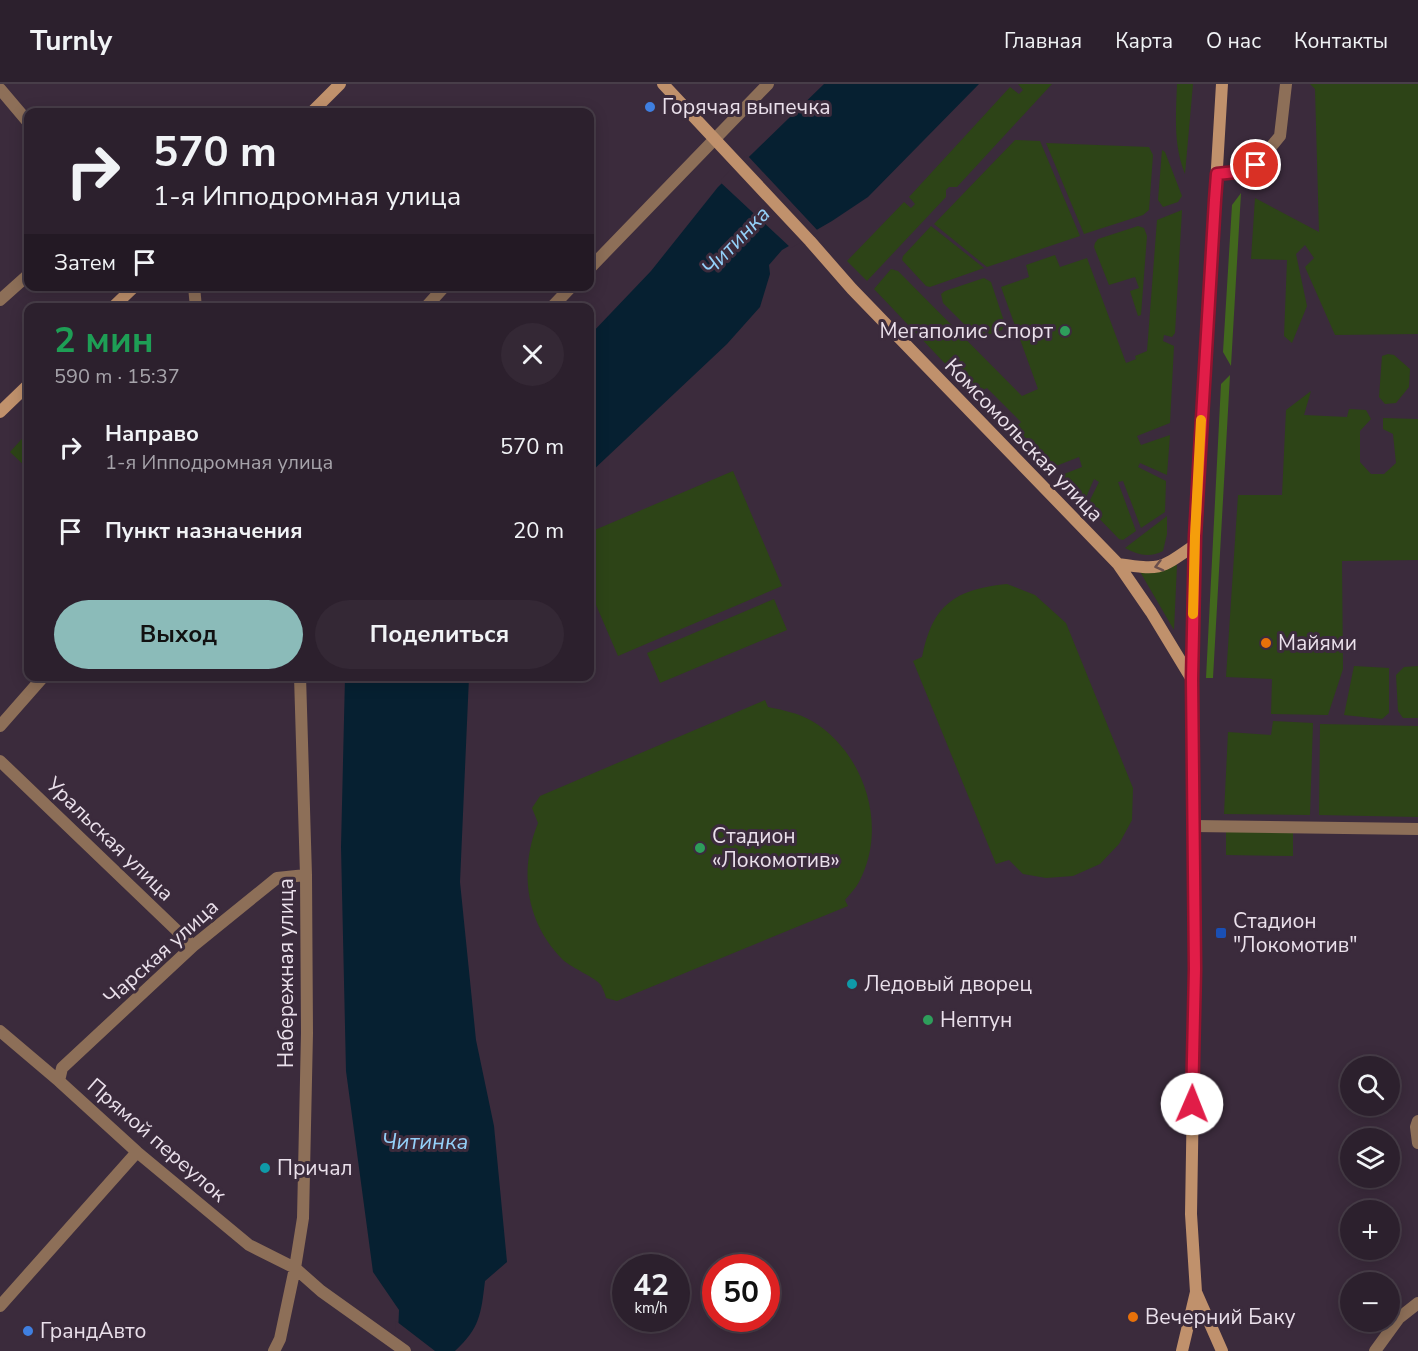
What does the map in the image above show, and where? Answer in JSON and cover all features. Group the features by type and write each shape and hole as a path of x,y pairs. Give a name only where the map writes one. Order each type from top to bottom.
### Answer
{"main road":[{"path":"316,108 340,84"},
{"name":"Комсомольская улица","path":"663,84 852,289 1118,564 1192,679"},
{"path":"1182,1351 1196,1292 1191,1214 1195,969 1192,679 1195,545 1222,84"},
{"path":"117,303 130,291"},
{"path":"0,412 24,389"},
{"path":"1118,564 1151,569 1166,566 1195,545"},
{"path":"1196,1292 1222,1351"}],"street":[{"path":"594,264 768,84"},
{"path":"1217,174 1245,171 1256,165 1280,136 1286,84"},
{"path":"0,89 24,117"},
{"path":"0,300 24,279"},
{"path":"430,303 440,291"},
{"path":"557,303 567,291"},
{"path":"0,726 40,681"},
{"name":"Набережная улица","path":"274,1351 280,1339 303,1218 306,1127 306,875 300,681"},
{"name":"Уральская улица","path":"0,761 193,946"},
{"path":"1193,826 1418,830"},
{"name":"Чарская улица","path":"59,1081 62,1068 193,946 277,878 306,875"},
{"name":"Прямой переулок","path":"0,1031 137,1152 249,1245 295,1268 336,1303 405,1351"},
{"path":"1418,1121 1418,1143"},
{"path":"0,1306 137,1152"},
{"path":"1375,1351 1399,1318 1418,1303"}],"green space":[{"path":"1018,84 1052,84 957,187 949,187 946,190 946,197 867,281 847,261 904,202 911,208 915,204 909,197 1010,87 1019,94 1023,90"},
{"path":"1177,84 1193,84 1185,174 1177,141"},
{"path":"1310,84 1418,84 1418,334 1335,335 1305,267 1314,258 1305,245 1296,254 1307,306 1292,343 1284,336 1287,260 1251,259 1255,198 1319,232 1315,89"},
{"path":"1015,140 1040,141 1080,236 987,267 934,224"},
{"path":"1046,143 1149,147 1153,155 1149,210 1143,215 1084,234"},
{"path":"1162,150 1165,152 1182,196 1178,202 1163,207 1158,200"},
{"path":"1241,193 1231,366 1223,352 1232,205"},
{"path":"1182,210 1175,333 1172,337 1164,335 1163,341 1174,346 1170,423 1137,436 1141,445 1170,435 1167,475 1140,463 1138,467 1166,481 1165,512 1141,528 1123,481 1118,482 1136,531 1123,540 1119,539 1087,506 1099,482 1094,479 1084,502 1059,476 1082,467 1079,457 1051,468 1034,450 1017,426 1021,422 987,388 983,390 954,373 874,289 891,269 898,271 1022,396 1038,389 1001,287 1029,277 1026,265 1055,255 1060,267 1087,258 1126,363 1136,359 1135,356 1147,351 1157,220"},
{"path":"931,226 984,268 930,287 926,286 902,260 903,256"},
{"path":"1138,226 1144,228 1147,236 1141,315 1138,316 1130,291 1139,288 1135,277 1109,285 1094,247 1098,239"},
{"path":"984,278 991,282 1005,324 1002,330 978,338 943,303 941,294"},
{"path":"1394,355 1410,369 1409,387 1396,403 1385,404 1379,397 1382,356"},
{"path":"1230,375 1213,678 1206,678 1221,384"},
{"path":"1311,391 1304,415 1347,417 1349,409 1366,410 1371,419 1360,431 1360,462 1371,474 1384,474 1396,463 1393,434 1383,429 1383,418 1418,419 1418,560 1342,561 1343,669 1328,715 1271,714 1272,679 1226,677 1238,495 1282,495 1286,410"},
{"path":"24,436 24,465 10,452"},
{"path":"733,471 782,586 618,656 594,600 594,530"},
{"path":"1167,516 1167,534 1163,551 1144,555 1125,548"},
{"path":"1177,565 1174,630 1139,570"},
{"path":"1007,584 1035,595 1066,623 1133,788 1132,820 1119,844 1100,864 1073,876 1046,878 1023,874 1009,860 996,864 913,661 922,657 932,624 949,603 973,590"},
{"path":"774,599 787,630 660,683 647,653"},
{"path":"1354,666 1389,668 1389,713 1382,719 1344,715"},
{"path":"1418,666 1418,718 1403,718 1398,711 1396,675 1404,667"},
{"name":"Стадион «Локомотив»","path":"765,700 768,707 790,712 812,721 846,751 858,771 871,815 872,838 868,860 859,882 845,900 848,906 617,1001 606,998 598,982 563,960 550,945 533,912 529,895 529,859 538,823 532,808 540,796"},
{"path":"1273,721 1313,723 1310,815 1224,814 1228,732 1271,735"},
{"path":"1320,724 1418,726 1418,817 1319,815"},
{"path":"1226,831 1293,832 1293,856 1226,855"}],"water":[{"name":"Читинка","path":"824,84 979,84 868,197 782,250 769,265 770,274 760,307 727,344 594,469 594,331 651,271 718,187"},
{"name":"Читинка","path":"345,681 469,681 460,882 476,1040 494,1126 507,1262 485,1281 478,1320 470,1335 455,1351 391,1351 398,1334 399,1310 373,1272 346,1071 341,847"}],"pier":[{"path":"747,155 819,232 791,248 719,181"},
{"path":"396,1321 435,1351 388,1351 395,1334"}],"slow traffic":[{"path":"1193,614 1201,420"}],"place":[{"name":"Горячая выпечка","path":"650,107"},
{"name":"Мегаполис Спорт","path":"1065,331"},
{"name":"Майями","path":"1266,643"},
{"name":"Стадион «Локомотив»","path":"700,848"},
{"name":"Стадион \"Локомотив\"","path":"1221,933"},
{"name":"Ледовый дворец","path":"852,984"},
{"name":"Нептун","path":"928,1020"},
{"name":"Причал","path":"265,1168"},
{"name":"Вечерний Баку","path":"1133,1317"},
{"name":"ГрандАвто","path":"28,1331"}],"route":[{"path":"1192,1104 1195,969 1192,679 1195,536 1215,200 1217,174 1245,171 1256,165"}]}
